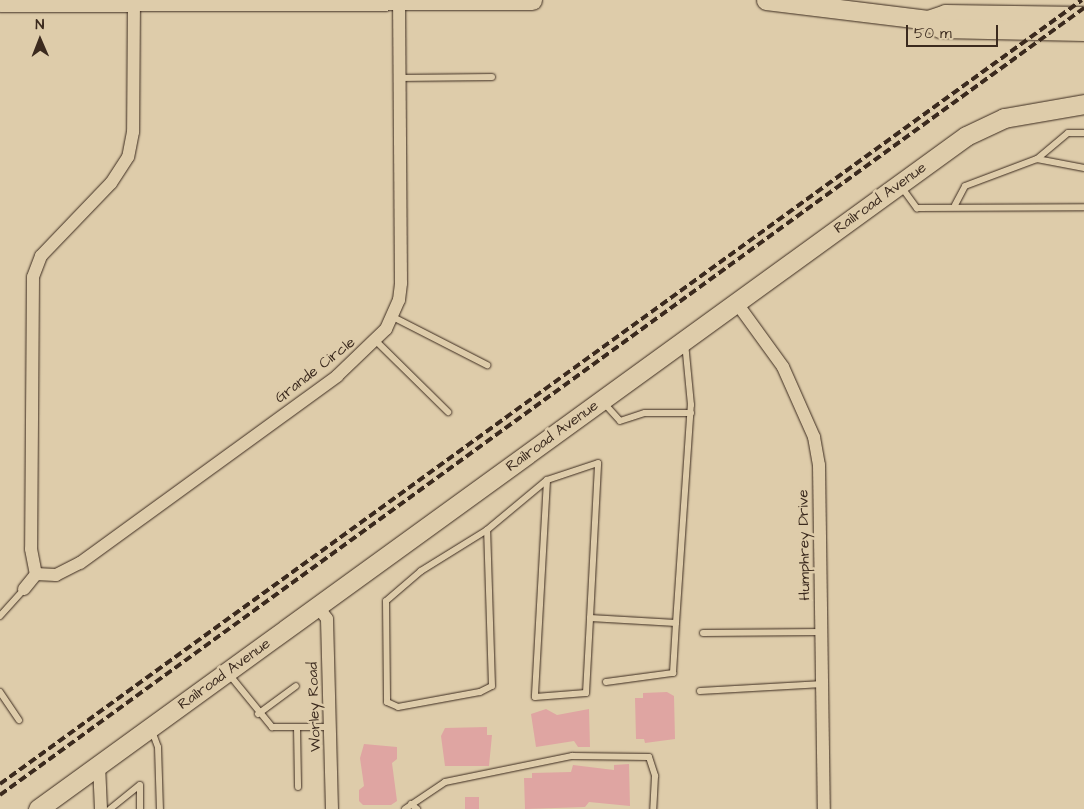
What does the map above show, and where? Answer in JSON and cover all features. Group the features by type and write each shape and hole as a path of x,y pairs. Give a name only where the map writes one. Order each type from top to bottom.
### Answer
{"main road":[{"path":"0,2 134,0 399,3 532,0"},
{"path":"766,0 928,20 945,14 1084,16"},
{"path":"928,20 940,28 1084,31"},
{"name":"Railroad Avenue","path":"41,808 736,302 986,124 1084,104"}],"street":[{"path":"24,589 36,574 31,540 33,277 46,250 110,183 128,156 133,132 134,0"},
{"name":"Grande Circle","path":"36,574 56,575 80,563 337,376 377,342 393,317 401,283 399,3"},
{"name":"Humphrey Drive","path":"736,302 783,367 814,437 822,632 824,809"},
{"name":"Worley Road","path":"318,607 328,619 332,809"},
{"path":"98,765 101,809"}],"lane":[{"path":"401,78 492,77"},
{"path":"955,205 966,186 1037,159 1068,133 1084,133"},
{"path":"1037,159 1084,168"},
{"path":"900,184 917,208 955,205 1084,207"},
{"path":"393,317 488,365"},
{"path":"606,682 673,673 691,413 685,340"},
{"path":"377,342 448,412"},
{"path":"602,400 620,422 645,413 691,413"},
{"path":"487,530 492,686 480,692 398,707 387,702 386,601 421,571 487,530 547,480 598,463 586,693 535,697 547,480"},
{"path":"0,616 24,589"},
{"path":"590,618 676,623"},
{"path":"703,633 822,632"},
{"path":"228,672 258,714 272,727 331,727"},
{"path":"700,691 823,684"},
{"path":"258,714 296,686"},
{"path":"0,692 19,720"},
{"path":"151,727 158,747 160,809"},
{"path":"297,727 298,787"},
{"path":"405,809 445,782 572,756 649,757 655,776 653,809"},
{"path":"110,809 140,786 140,809"},
{"path":"411,804 417,809"}],"building":[{"path":"667,692 674,696 675,739 645,743 644,739 636,739 635,698 643,698 643,693"},
{"path":"546,709 557,715 589,709 590,747 578,747 574,741 536,747 531,714"},
{"path":"487,727 487,735 492,735 489,766 445,766 441,736 445,728"},
{"path":"364,744 397,747 397,759 392,763 397,801 391,805 363,805 359,801 359,790 364,786 360,758"},
{"path":"629,764 630,806 589,802 585,807 525,809 524,778 532,778 532,773 571,772 573,765 614,770 614,765"},
{"path":"465,797 479,797 479,809 465,809"}],"railway":[{"path":"0,784 1082,0"},
{"path":"0,795 1084,8"}]}
